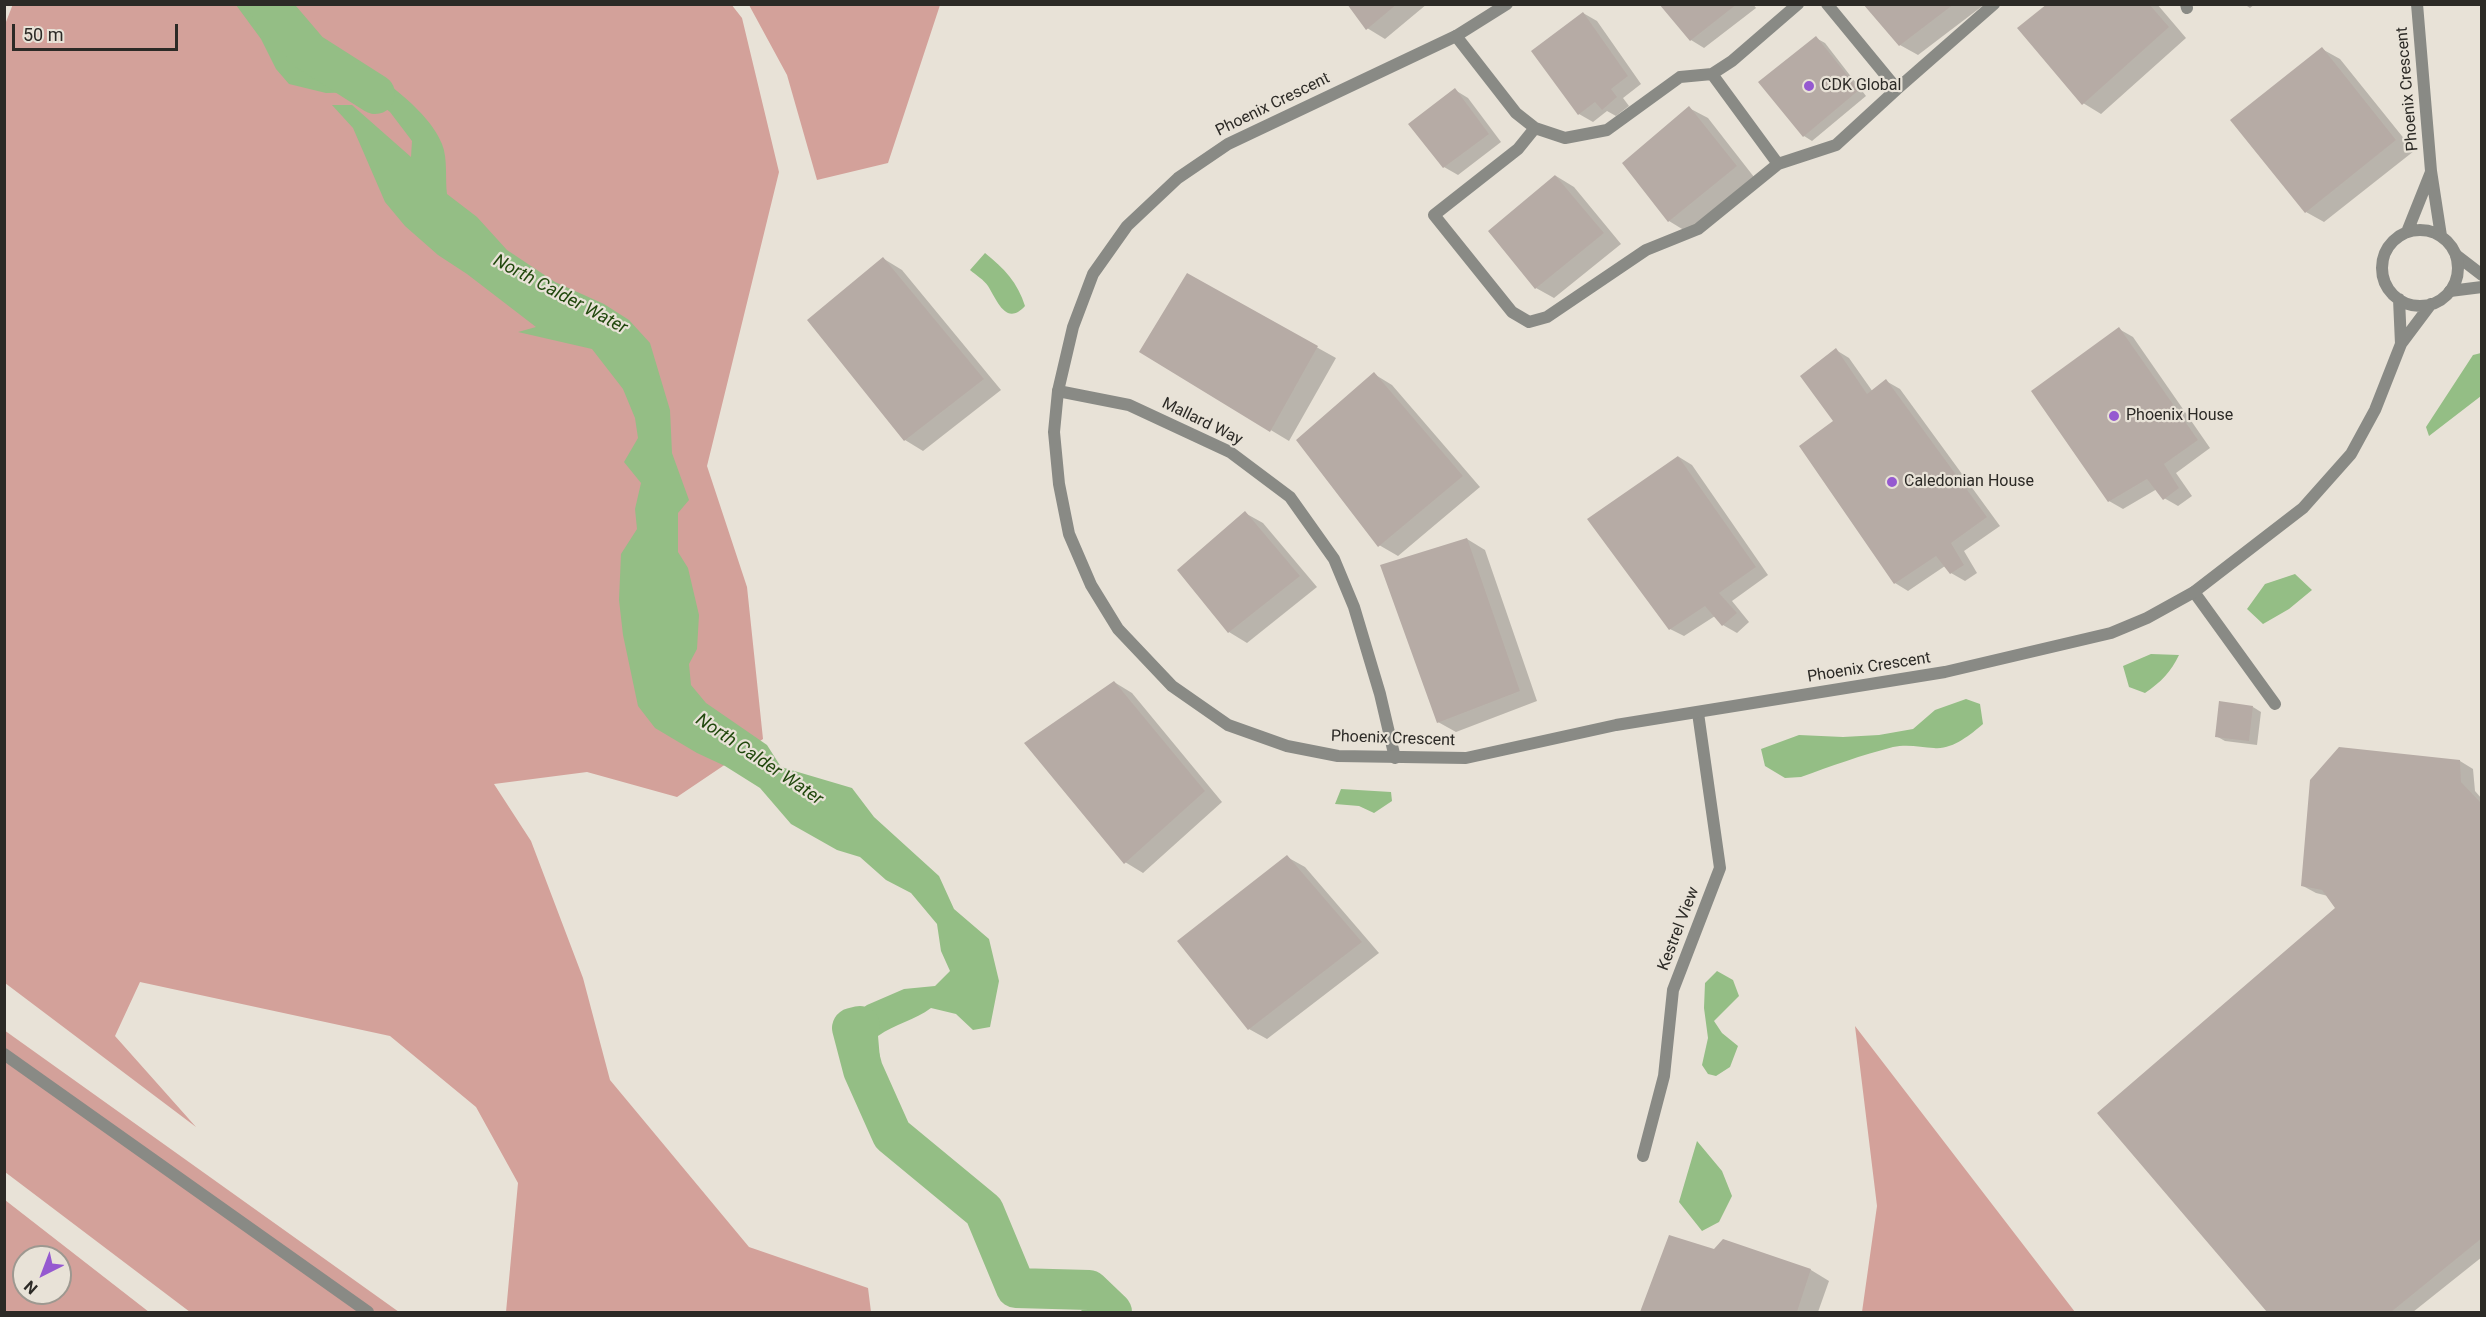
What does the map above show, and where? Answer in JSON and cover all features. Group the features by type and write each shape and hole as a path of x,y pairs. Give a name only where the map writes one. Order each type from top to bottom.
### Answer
{"street":[{"name":"Phoenix Crescent","path":"1507,4 1456,36 1228,144 1178,178 1127,226 1093,274 1073,327 1058,391 1054,432 1059,484 1068,534 1091,585 1118,629 1172,686 1228,725 1297,748 1338,756 1466,758 1616,725 1945,672 2111,633 2147,618 2194,592 2303,508 2351,454 2375,410 2401,344 2431,304"},
{"path":"1456,36 1516,113 1535,128 1565,138 1607,130 1680,77 1712,74 1732,62 1798,4"},
{"path":"1827,4 1897,89"},
{"path":"1535,128 1518,149 1434,215 1512,312 1529,322 1547,317 1646,250 1698,229 1778,164 1836,145 1994,4"},
{"name":"Phoenix Crescent","path":"2417,4 2431,171 2441,236"},
{"path":"1712,74 1778,164"},
{"name":"Phoenix Crescent","path":"2407,232 2431,171"},
{"path":"2456,255 2457,274 2450,291 2441,299 2431,304 2409,304 2390,292 2382,269 2384,256 2389,245 2407,232 2430,231 2441,236 2456,255 2481,275"},
{"path":"2450,291 2481,287"},
{"name":"Phoenix Crescent","path":"2399,299 2401,344"},
{"name":"Mallard Way","path":"1058,391 1129,405 1230,452 1290,497 1334,559 1354,607 1380,694 1395,758"},
{"path":"2194,592 2275,704"},
{"name":"Kestrel View","path":"1643,1156 1664,1076 1673,990 1720,868 1698,713"},
{"path":"4,1053 368,1312"}],"shaded area":[{"path":"13,4 731,4 742,18 779,172 707,466 747,587 763,739 677,797 587,772 494,784 531,841 583,978 610,1080 749,1247 868,1288 871,1312 506,1312 518,1183 476,1107 390,1036 140,982 115,1036 196,1127 5,983 4,27"},
{"path":"749,5 940,5 888,163 817,180 787,75"},
{"path":"1855,1026 2075,1312 1862,1312 1877,1206"},
{"path":"4,1030 399,1312 190,1312 5,1172"},
{"path":"4,1200 63,1245 12,1245 12,1305 72,1305 72,1252 149,1312 5,1312"}],"water":[{"path":"236,5 270,5 284,31 306,55 323,64 346,63 359,67 402,95 427,120 442,144 446,162 447,194 477,217 507,250 555,282 604,304 629,320 650,343 670,410 672,453 689,500 678,513 678,552 688,568 699,615 697,649 689,664 691,685 706,703 767,745 781,767 852,788 874,817 939,876 954,909 989,939 999,981 990,1027 973,1030 956,1014 931,1008 878,1036 880,1059 858,1079 848,1069 833,1029 867,1005 904,989 935,986 950,971 941,951 937,924 911,893 886,880 860,857 837,850 791,824 760,788 655,728 638,706 623,635 619,600 621,554 637,529 635,509 641,483 624,462 638,438 635,418 623,389 592,349 518,332 536,327 467,274 438,255 405,226 385,202 353,128 332,105 352,105 411,157 412,141 390,112 365,92 326,93 289,84 276,69 261,39"},
{"path":"985,253 1004,270 1018,290 1025,306 1018,312 1007,313 986,284 970,270"},
{"path":"2481,353 2481,396 2429,436 2426,427 2473,355"},
{"path":"2295,574 2312,590 2289,609 2263,624 2247,609 2265,584"},
{"path":"2151,654 2179,655 2165,676 2145,693 2129,687 2123,666"},
{"path":"1966,699 1980,704 1983,724 1960,741 1947,747 1893,747 1801,777 1785,778 1765,766 1761,749 1799,735 1843,737 1879,735 1913,729 1935,710"},
{"path":"1341,789 1391,792 1392,801 1374,813 1359,806 1335,804"},
{"path":"1717,971 1733,980 1739,996 1714,1021 1722,1033 1738,1046 1730,1067 1716,1076 1708,1074 1702,1065 1708,1038 1704,1008 1705,983"},
{"path":"1697,1141 1722,1171 1732,1196 1719,1222 1702,1231 1679,1202"}],"building":[{"path":"1347,4 1397,4 1366,30"},
{"path":"1659,4 1737,4 1690,41"},
{"path":"1863,4 1954,4 1899,46"},
{"path":"2047,4 2149,4 2169,27 2082,105 2017,28"},
{"path":"1583,12 1628,76 1611,89 1617,97 1602,110 1595,102 1578,115 1531,51"},
{"name":"CDK Global","path":"1816,36 1859,90 1803,137 1758,82"},
{"path":"2322,47 2396,140 2305,213 2230,120"},
{"path":"1455,88 1489,134 1443,168 1408,124"},
{"path":"1689,106 1737,166 1668,222 1622,163"},
{"path":"1555,175 1604,233 1535,289 1488,231"},
{"path":"883,257 984,379 904,441 807,320"},
{"path":"1187,273 1318,346 1270,432 1139,352"},
{"name":"Phoenix House","path":"2119,327 2198,440 2164,464 2179,488 2163,500 2147,479 2108,502 2031,391"},
{"name":"Caledonian House","path":"1836,348 1867,394 1886,379 1987,517 1951,543 1964,565 1950,574 1936,556 1894,584 1799,446 1833,421 1800,376"},
{"path":"1374,372 1463,476 1378,547 1296,440"},
{"path":"1678,456 1756,567 1719,593 1737,613 1722,626 1705,606 1669,630 1587,519"},
{"path":"1245,511 1300,576 1228,633 1177,570"},
{"path":"1467,538 1520,691 1437,723 1380,565"},
{"path":"1114,681 1205,791 1124,864 1024,743"},
{"path":"2219,701 2253,706 2249,741 2215,737"},
{"path":"2339,747 2460,760 2461,782 2482,804 2482,1238 2391,1312 2267,1312 2097,1113 2335,908 2322,890 2301,886 2310,780"},
{"path":"1287,855 1362,942 1248,1030 1177,941"},
{"path":"1669,1235 1714,1249 1723,1239 1811,1269 1797,1312 1640,1312"}],"waterway":[{"name":"North Calder Water","path":"268,4 309,52 375,94"},
{"name":"North Calder Water","path":"860,1026 852,1028 863,1070 892,1135 984,1211 1016,1288 1089,1290 1112,1312"}],"place":[{"name":"CDK Global","path":"1809,86"},
{"name":"Phoenix House","path":"2114,416"},
{"name":"Caledonian House","path":"1892,482"}]}
